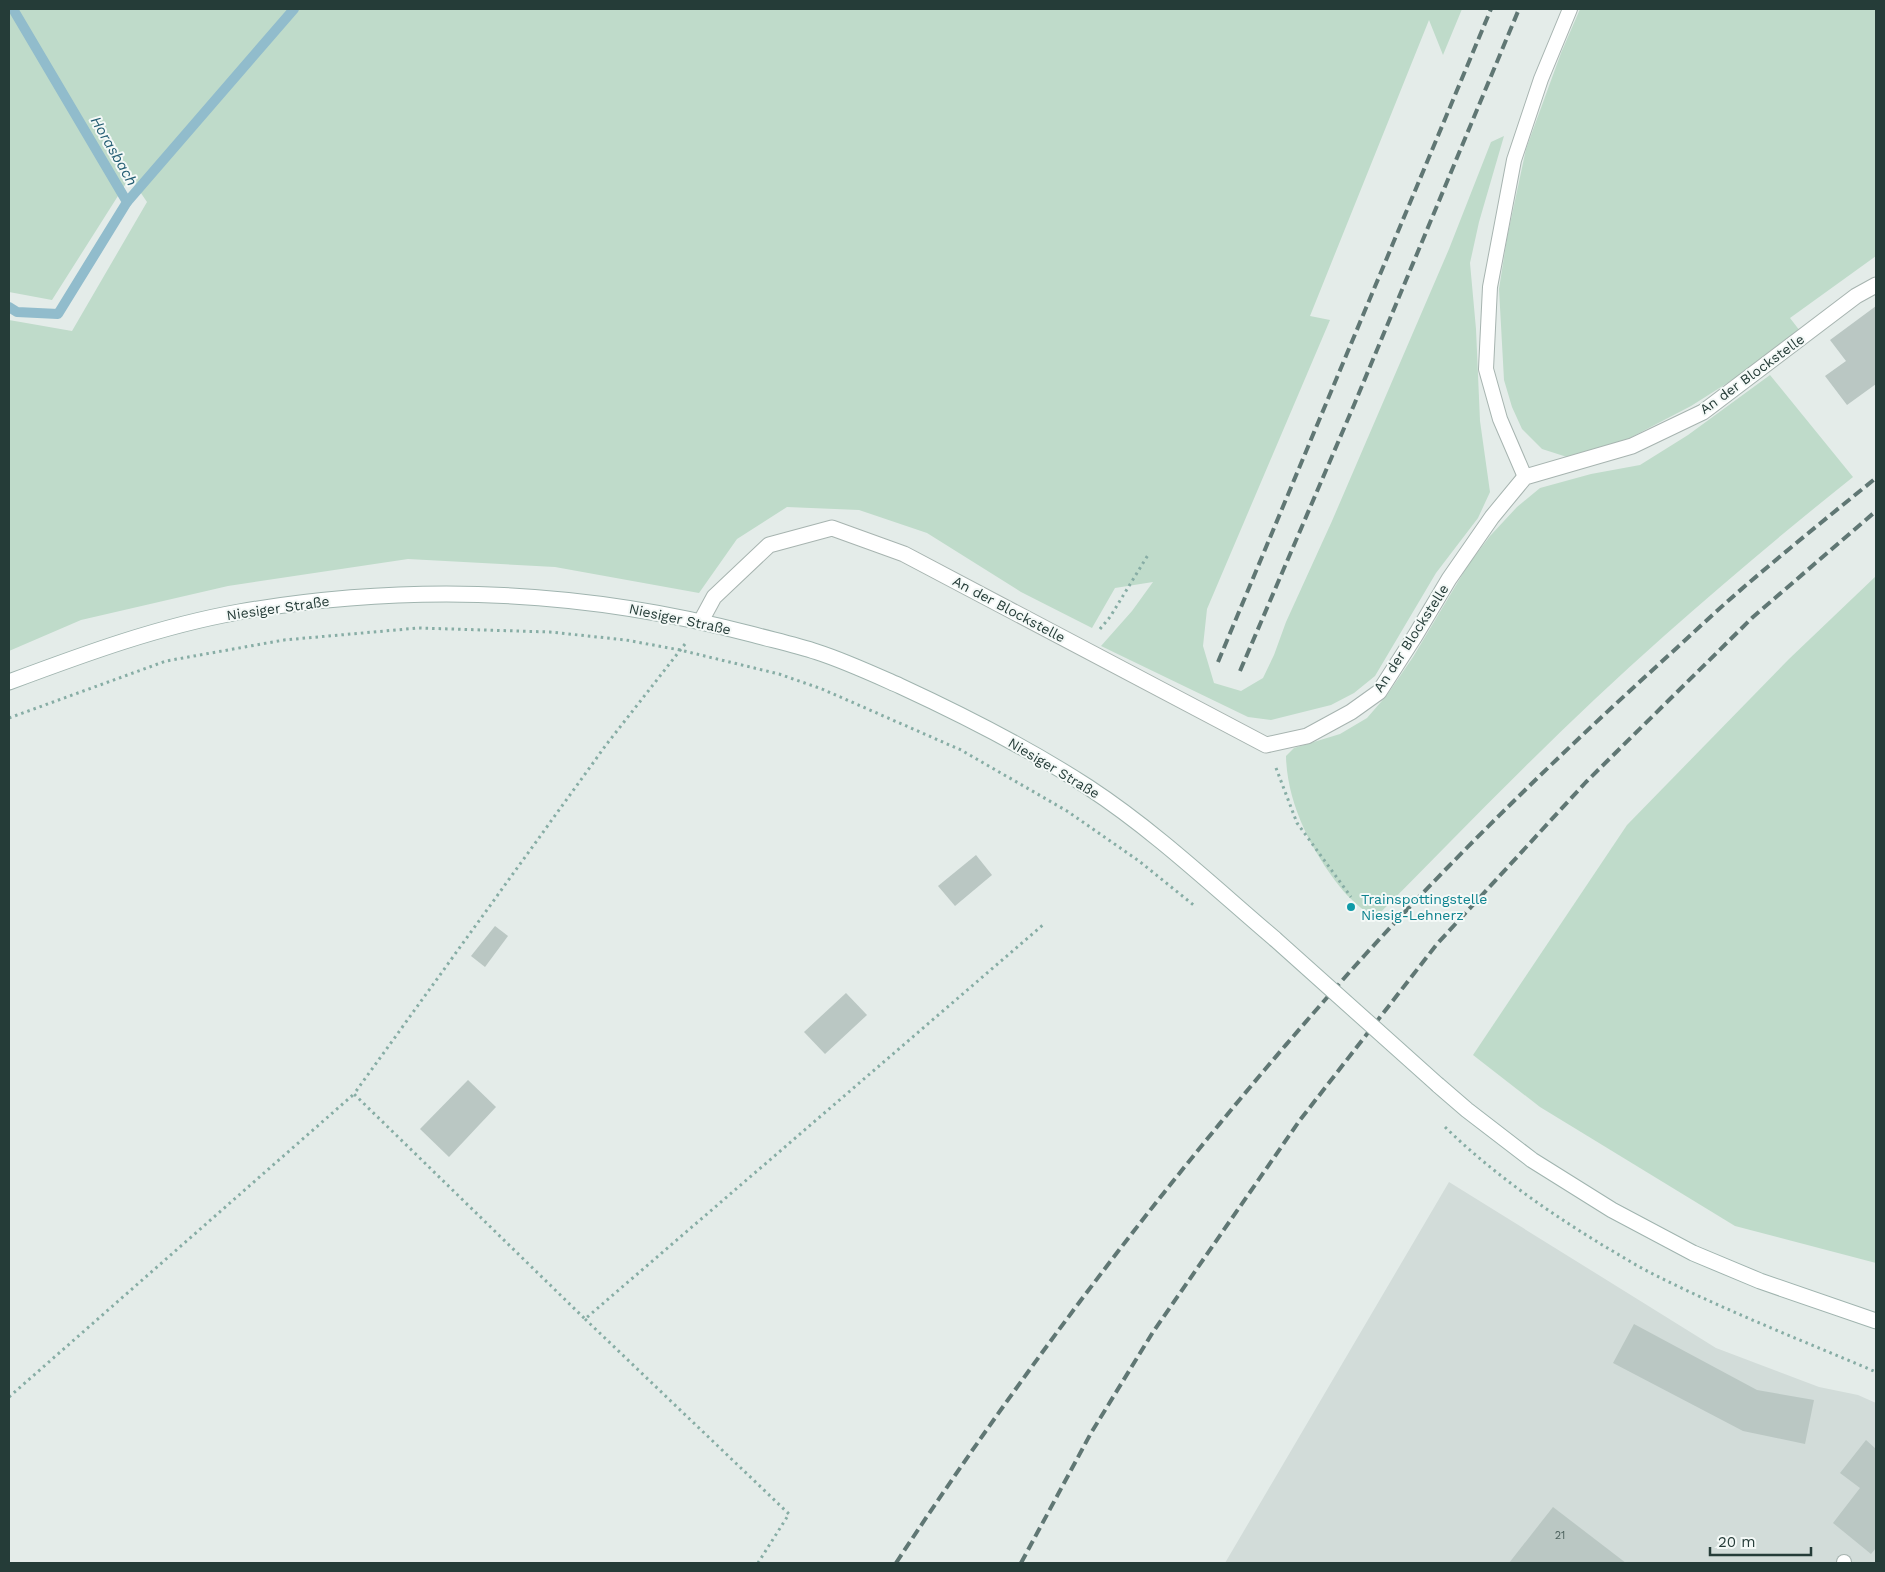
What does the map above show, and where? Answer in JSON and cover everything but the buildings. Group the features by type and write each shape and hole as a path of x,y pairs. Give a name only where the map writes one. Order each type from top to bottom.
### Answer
{"main road":[{"name":"An der Blockstelle","path":"701,621 714,597 769,546 832,528 904,554 1266,745 1307,736 1352,712 1379,692 1416,636 1449,579 1492,517 1525,477 1632,446 1703,412 1856,296 1876,285"},
{"name":"Niesiger Straße","path":"9,682 92,650 156,632 236,613 300,603 374,596 437,593 571,599 701,621 817,652 956,712 1025,748 1090,788 1158,838 1467,1110 1532,1160 1612,1210 1693,1253 1760,1281 1876,1321"}],"lane":[{"path":"1525,477 1500,419 1486,369 1490,287 1514,160 1541,79 1570,9"}],"path":[{"path":"1083,648 1110,617 1148,555"},
{"path":"9,1397 354,1094 606,745 701,621"},
{"path":"9,718 166,661 284,640 418,628 550,632 626,640 680,650 779,674 822,689 961,750 1067,812 1139,861 1199,909"},
{"path":"1266,745 1297,823 1352,897"},
{"path":"584,1318 1044,924"},
{"path":"354,1094 789,1514 758,1563"}],"shaded area":[{"path":"1449,1182 1716,1348 1819,1387 1858,1395 1876,1403 1876,1563 1225,1563"}],"green space":[{"path":"9,9 1462,9 1443,55 1429,20 1310,316 1330,320 1207,609 1203,646 1214,683 1241,691 1263,678 1449,249 1491,142 1504,136 1479,222 1470,263 1476,329 1480,421 1490,492 1478,518 1436,573 1375,676 1354,693 1331,705 1271,720 1248,717 1101,646 1132,611 1153,582 1115,588 1092,628 1021,592 927,533 859,510 787,507 737,539 699,593 555,567 408,559 228,586 81,620 9,651 9,320 72,331 147,202 130,177 52,300 9,292"},
{"path":"1580,9 1876,9 1876,256 1790,318 1800,331 1759,363 1691,406 1622,442 1586,455 1567,457 1542,449 1522,429 1512,407 1504,380 1499,289 1507,238 1526,149 1561,53"},
{"path":"1770,375 1853,477 1687,615 1589,704 1374,919 1343,891 1329,873 1310,842 1302,825 1291,791 1287,774 1286,756 1294,748 1340,734 1367,718 1387,695 1413,657 1468,565 1490,536 1517,507 1540,488 1591,474 1640,465 1688,435"},
{"path":"1876,576 1876,1263 1735,1226 1540,1107 1473,1055 1627,825 1789,659"}],"waterway":[{"name":"Horasbach","path":"9,307 17,312 58,314 127,202 13,9"},
{"path":"127,202 294,9"}],"railway":[{"path":"1218,662 1491,9"},
{"path":"1240,671 1354,405 1519,9"},
{"path":"896,1563 1005,1405 1119,1250 1239,1101 1364,956 1471,844 1620,700 1739,591 1876,478"},
{"path":"1021,1563 1091,1433 1153,1332 1300,1120 1437,944 1586,782 1753,617 1876,511"}],"place":[{"name":"Trainspottingstelle Niesig-Lehnerz","path":"1351,907"}]}
